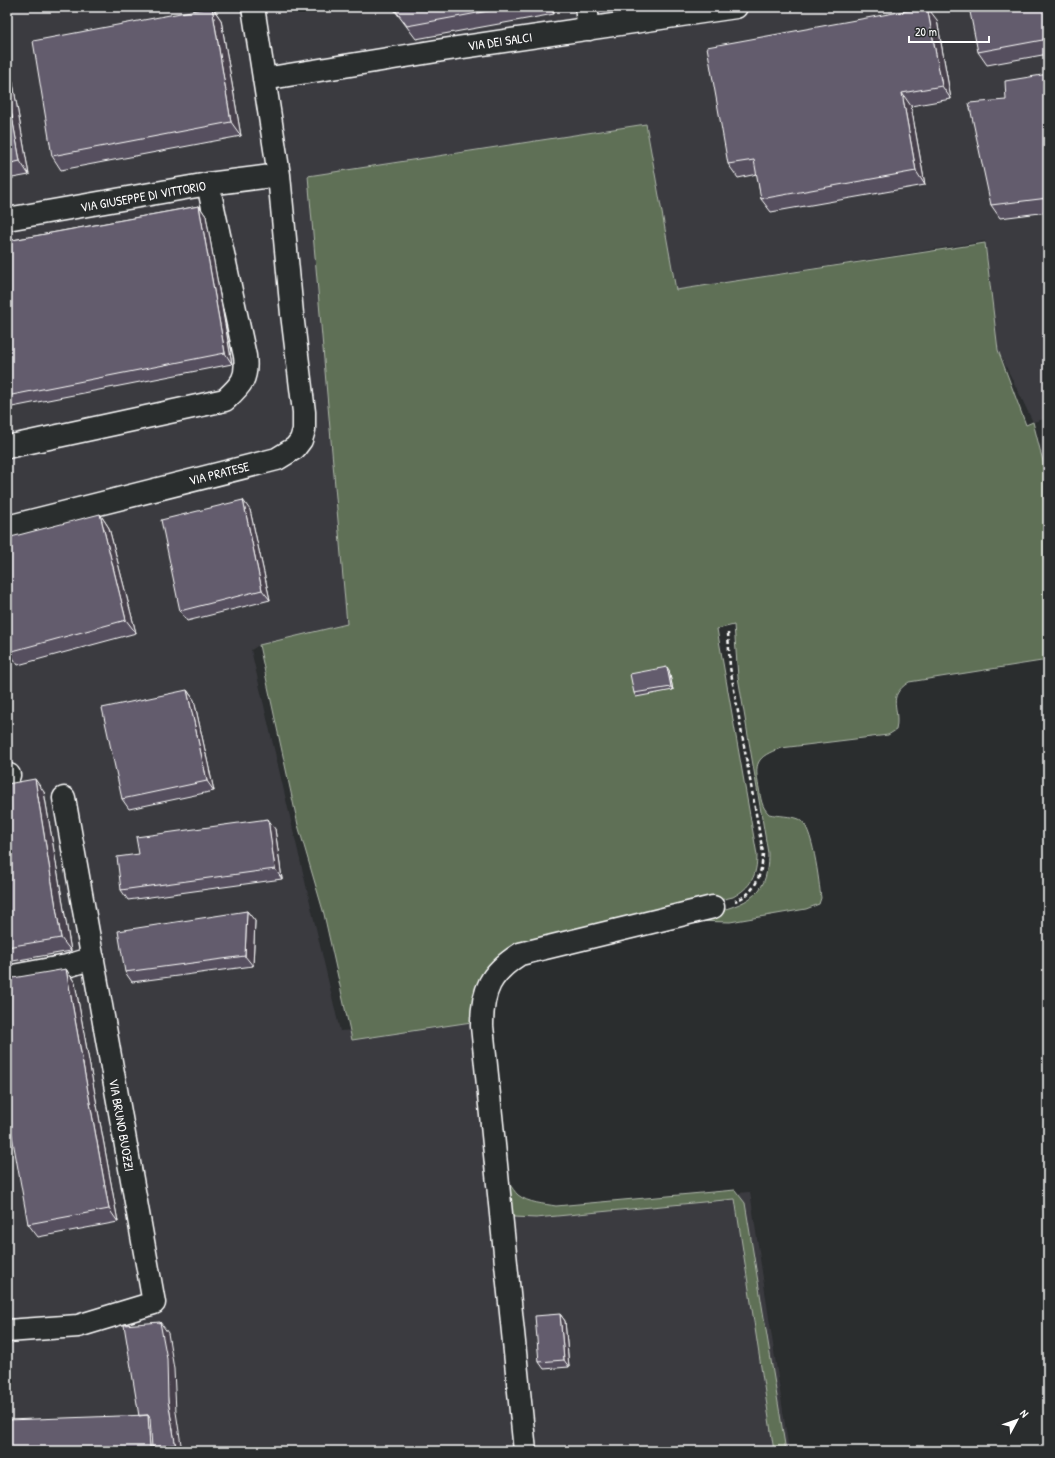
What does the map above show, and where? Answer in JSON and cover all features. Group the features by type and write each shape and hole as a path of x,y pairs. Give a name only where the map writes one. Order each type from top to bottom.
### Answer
{"street":[{"path":"253,7 279,175"},
{"path":"586,7 589,28"},
{"name":"VIA DEI SALCI","path":"264,79 435,51 731,7"},
{"name":"VIA GIUSEPPE DI VITTORIO","path":"7,219 208,184 279,175"},
{"name":"VIA PRATESE","path":"7,527 277,459 288,454 295,448 304,430 279,175"},
{"path":"7,447 225,400 243,383 247,368 245,356 208,184"},
{"name":"VIA BRUNO BUOZZI","path":"7,1331 78,1326 154,1303 64,798"},
{"path":"525,1451 482,1026 482,1006 491,981 502,966 520,954 714,907"},
{"path":"7,977 67,966 93,958"}],"path":[{"path":"714,907 739,900 747,894 760,877 763,853 730,667 728,633"}],"shaded area":[{"path":"7,7 1048,7 1048,418 1033,422 998,350 985,241 676,290 646,124 308,177 347,624 259,645 251,650 340,1031 474,1021 503,1211 750,1192 789,1451 7,1451"}],"green space":[{"path":"646,124 676,290 985,243 998,350 1026,425 1033,422 1048,481 1048,660 909,682 902,688 896,698 896,730 888,735 781,748 762,758 757,767 757,779 764,808 769,814 796,818 804,823 812,842 817,868 821,898 819,904 806,909 730,922 693,921 665,926 541,955 527,961 510,972 523,961 553,950 700,917 734,906 750,898 762,886 768,862 768,853 738,677 734,625 717,629 757,855 756,869 749,885 733,897 545,940 515,953 495,968 489,977 480,1003 478,1021 352,1040 324,914 298,825 259,645 347,624 308,176"},
{"path":"509,972 500,983 493,1004 490,1020 492,1000 496,989 501,981"},
{"path":"491,1055 496,1108 492,1078"},
{"path":"496,1108 498,1130 498,1139 497,1126"},
{"path":"498,1139 500,1153 501,1165 499,1155"},
{"path":"501,1165 503,1172 513,1190 522,1198 542,1204 556,1206 735,1190 745,1203 786,1451 774,1451 735,1199 536,1218 514,1217 504,1206"}],"building":[{"path":"212,7 231,122 52,156 33,41"},
{"path":"393,7 510,7 407,26"},
{"path":"927,7 942,86 902,93 916,171 761,199 754,160 728,164 707,47"},
{"path":"969,7 1048,7 1048,39 978,52"},
{"path":"1048,74 1048,198 991,205 969,103 1006,100 1005,81"},
{"path":"7,89 20,161 7,164"},
{"path":"199,206 225,353 7,396 7,241"},
{"path":"243,500 262,590 180,611 161,520"},
{"path":"100,514 126,620 9,652 7,644 7,538"},
{"path":"667,667 671,687 634,693 630,674"},
{"path":"187,690 207,781 122,799 102,708"},
{"path":"35,779 61,938 7,947 7,784"},
{"path":"268,819 275,869 121,890 117,857 139,854 136,837"},
{"path":"247,911 245,956 125,972 118,931"},
{"path":"66,969 109,1209 28,1224 7,1108 7,979"},
{"path":"560,1314 564,1360 539,1362 535,1316"},
{"path":"160,1322 167,1359 168,1401 176,1448 174,1445 152,1447 150,1418 148,1415 139,1416 124,1325"},
{"path":"148,1415 150,1448 174,1445 175,1451 7,1451 7,1420"},
{"path":"176,1448 206,1451 176,1451"}]}
